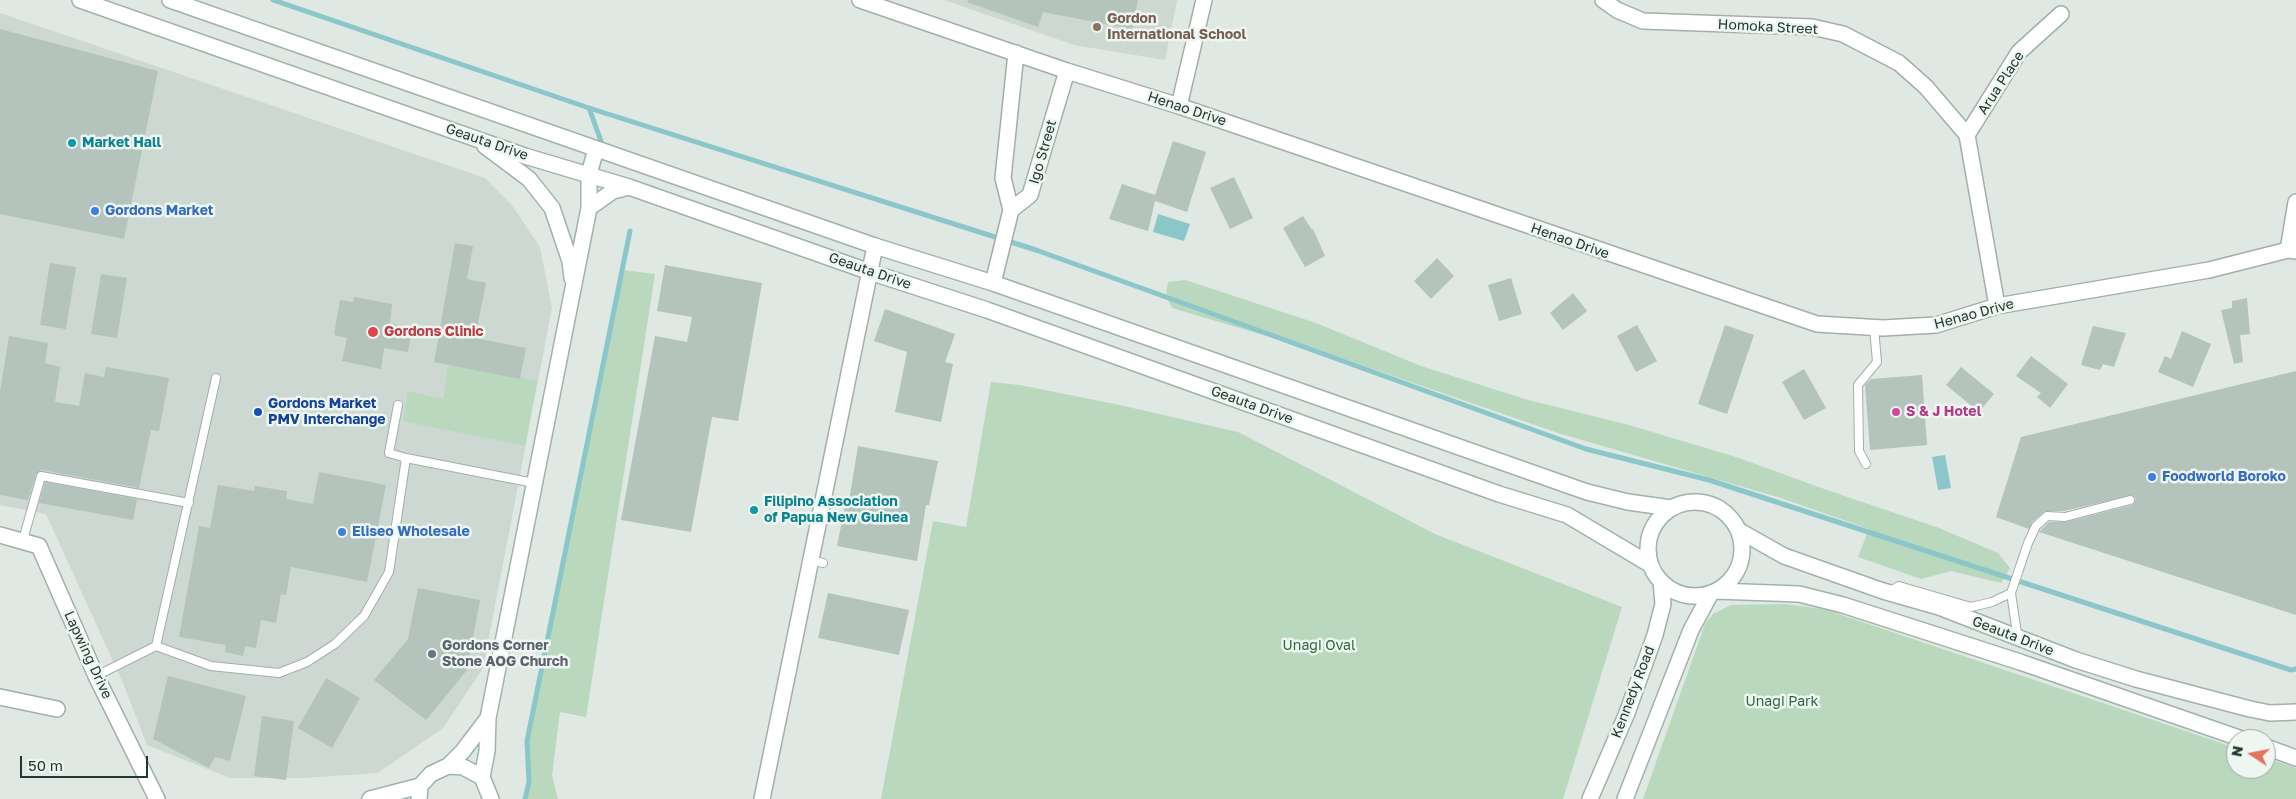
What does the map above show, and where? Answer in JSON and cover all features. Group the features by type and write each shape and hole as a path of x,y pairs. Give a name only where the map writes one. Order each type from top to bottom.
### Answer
{"main road":[{"name":"Geauta Drive","path":"80,0 525,156 590,174 870,272 996,313 1499,494 1567,515 1651,565"},
{"name":"Geauta Drive","path":"170,0 875,246 993,283 1587,492 1628,502 1671,508"},
{"name":"Henao Drive","path":"860,0 1179,106 1817,324 1874,328 1936,325 1998,306 2209,270 2292,250"},
{"path":"1179,106 1204,0"},
{"name":"Homoka Street","path":"1603,0 1617,10 1643,21 1812,27 1843,34 1899,64 1926,87 1967,135"},
{"name":"Arua Place","path":"1967,135 2019,52 2060,14"},
{"path":"993,283 1011,210 1003,178 1016,53"},
{"name":"Igo Street","path":"1011,210 1030,195 1067,70"},
{"path":"1967,135 1998,306"},
{"path":"473,137 529,179 552,208 570,261 574,289"},
{"path":"491,799 482,778 487,751 488,718 574,289 589,208 590,174 596,149"},
{"path":"589,208 613,191 629,187"},
{"path":"2292,250 2296,202"},
{"path":"762,799 817,561 875,246"},
{"name":"Geauta Drive","path":"2226,733 2020,662 1842,605 1791,593 1714,592 1698,596 1685,595 1672,590 1661,582 1651,565 1648,552 1651,532 1661,516 1671,508 1686,502 1702,502 1717,507 1730,516 1738,530 1784,556 1883,591 1939,607 2041,647 2136,679 2250,709 2270,713 2296,712"},
{"path":"1625,799 1691,630 1714,592 1731,579 1740,564 1742,547 1738,530"},
{"name":"Lapwing Drive","path":"0,535 39,546 96,676 157,799"},
{"name":"Kennedy Road","path":"1590,799 1627,713 1655,635 1663,604 1661,582"},
{"path":"0,697 57,709"},
{"path":"370,799 420,793 431,774 448,766 488,718"},
{"path":"2276,751 2296,758"},
{"path":"448,766 463,767 482,778"}],"lane":[{"path":"1866,464 1858,451 1858,384 1877,362 1874,328"},
{"path":"156,646 216,378"},
{"path":"398,405 389,453 534,483"},
{"path":"96,676 156,646 211,666 279,673 307,662 335,644 364,616 389,572 406,458"},
{"path":"22,540 41,476 189,503"},
{"path":"2041,647 2017,633 2011,593 2028,543 2036,526 2047,516 2065,517 2130,500"},
{"path":"1883,591 1888,592 1898,586 1971,607 1992,602 2011,593"}],"shaded area":[{"name":"Gordon International School","path":"944,0 1177,0 1165,60 1074,45"},
{"path":"0,13 485,178 511,204 540,247 552,308 483,668 443,728 378,773 302,778 230,778 147,745 123,683 46,514 0,505"}],"green space":[{"path":"622,270 655,274 586,717 560,712 552,775 558,799 525,799 529,782 527,741"},
{"path":"1185,280 1316,323 1421,366 1528,400 1629,425 1736,457 1939,528 1998,553 2010,568 2001,583 1951,571 1921,579 1858,557 1869,529 1781,498 1558,433 1344,359 1172,308 1166,295 1168,282"},
{"path":"448,365 537,381 525,446 403,421 408,391 443,399"},
{"name":"Unagi Oval","path":"991,382 1020,385 1115,404 1238,432 1435,534 1622,607 1563,799 881,799 933,521 966,527"},
{"name":"Unagi Park","path":"1784,604 1824,609 2226,745 2226,779 2276,779 2276,761 2296,768 2296,799 1643,799 1705,624 1713,614 1731,605"}],"water":[{"path":"1158,214 1190,224 1184,241 1153,232"},
{"path":"1945,455 1951,488 1938,490 1932,457"}],"building":[{"path":"968,0 1138,0 1132,29 1043,12 1038,27 967,2"},
{"name":"Market Hall","path":"0,29 158,71 124,239 0,214"},
{"path":"1173,141 1206,152 1187,212 1155,201 1148,231 1109,219 1122,184 1155,195"},
{"path":"1234,177 1253,218 1230,229 1210,188"},
{"path":"1303,216 1313,229 1325,256 1305,267 1283,228"},
{"path":"455,243 473,246 467,279 486,283 475,338 526,348 520,379 434,362"},
{"path":"1437,258 1454,276 1431,299 1414,281"},
{"path":"50,263 76,267 66,329 40,325"},
{"path":"665,265 762,283 738,421 712,417 691,532 621,520 655,336 687,342 692,317 657,311"},
{"path":"101,274 127,278 117,338 91,334"},
{"path":"1511,278 1522,314 1499,321 1488,285"},
{"path":"1573,293 1587,311 1563,330 1550,313"},
{"name":"Gordons Clinic","path":"354,297 392,304 390,323 412,329 408,352 384,348 381,369 342,361 347,338 334,335 340,300 353,302"},
{"path":"2247,298 2250,334 2240,335 2243,362 2234,364 2221,310 2232,308 2232,301"},
{"path":"885,309 955,334 945,362 953,364 941,422 895,412 907,352 874,341"},
{"path":"1637,325 1657,361 1636,372 1617,336"},
{"path":"1725,325 1754,335 1727,414 1698,404"},
{"path":"2093,326 2126,333 2114,367 2103,364 2100,370 2081,365"},
{"path":"2182,331 2211,344 2193,387 2158,372 2165,356 2171,359"},
{"path":"9,336 48,343 45,363 60,367 55,402 79,406 85,373 104,377 106,367 169,378 159,431 151,430 139,488 42,470 36,474 28,500 0,495 0,392"},
{"path":"2031,356 2068,384 2050,408 2037,397 2041,393 2016,376"},
{"path":"1961,367 1994,394 1979,412 1946,385"},
{"path":"1804,369 1826,408 1804,420 1782,382"},
{"name":"Foodworld Boroko","path":"2296,371 2296,615 2039,532 2049,522 2066,522 2132,505 2136,499 2132,495 2064,511 2045,511 2032,522 2029,529 1996,517 2021,437"},
{"name":"S & J Hotel","path":"1922,375 1927,445 1870,450 1865,385 1871,379"},
{"path":"858,446 938,461 929,505 926,505 917,561 837,546 846,501 849,501"},
{"path":"319,472 386,485 367,582 291,567 286,595 281,594 276,623 261,620 256,648 245,646 243,656 225,652 226,645 179,637 199,526 210,528 218,485 254,491 255,486 287,491 286,499 313,504"},
{"path":"45,482 137,499 133,520 39,503"},
{"name":"Gordons Corner Stone AOG Church","path":"418,588 480,600 467,670 426,720 374,680 408,639"},
{"path":"828,593 909,610 899,655 818,638"},
{"path":"168,676 246,696 230,761 215,757 209,768 153,739"},
{"path":"326,678 360,698 332,748 298,728"},
{"path":"262,716 294,721 286,780 254,776"}],"waterway":[{"path":"273,0 589,108 1036,250 1586,449 1709,480 2291,670 2296,669"},
{"path":"589,108 601,141"},
{"path":"525,799 529,782 527,741 630,231"}],"place":[{"name":"Gordon International School","path":"1097,27"},
{"name":"Market Hall","path":"72,143"},
{"name":"Gordons Market","path":"95,211"},
{"name":"Gordons Clinic","path":"373,332"},
{"name":"Gordons Market PMV Interchange","path":"258,412"},
{"name":"S & J Hotel","path":"1896,412"},
{"name":"Foodworld Boroko","path":"2152,477"},
{"name":"Filipino Association of Papua New Guinea","path":"754,510"},
{"name":"Eliseo Wholesale","path":"342,532"},
{"name":"Gordons Corner Stone AOG Church","path":"432,654"}]}
